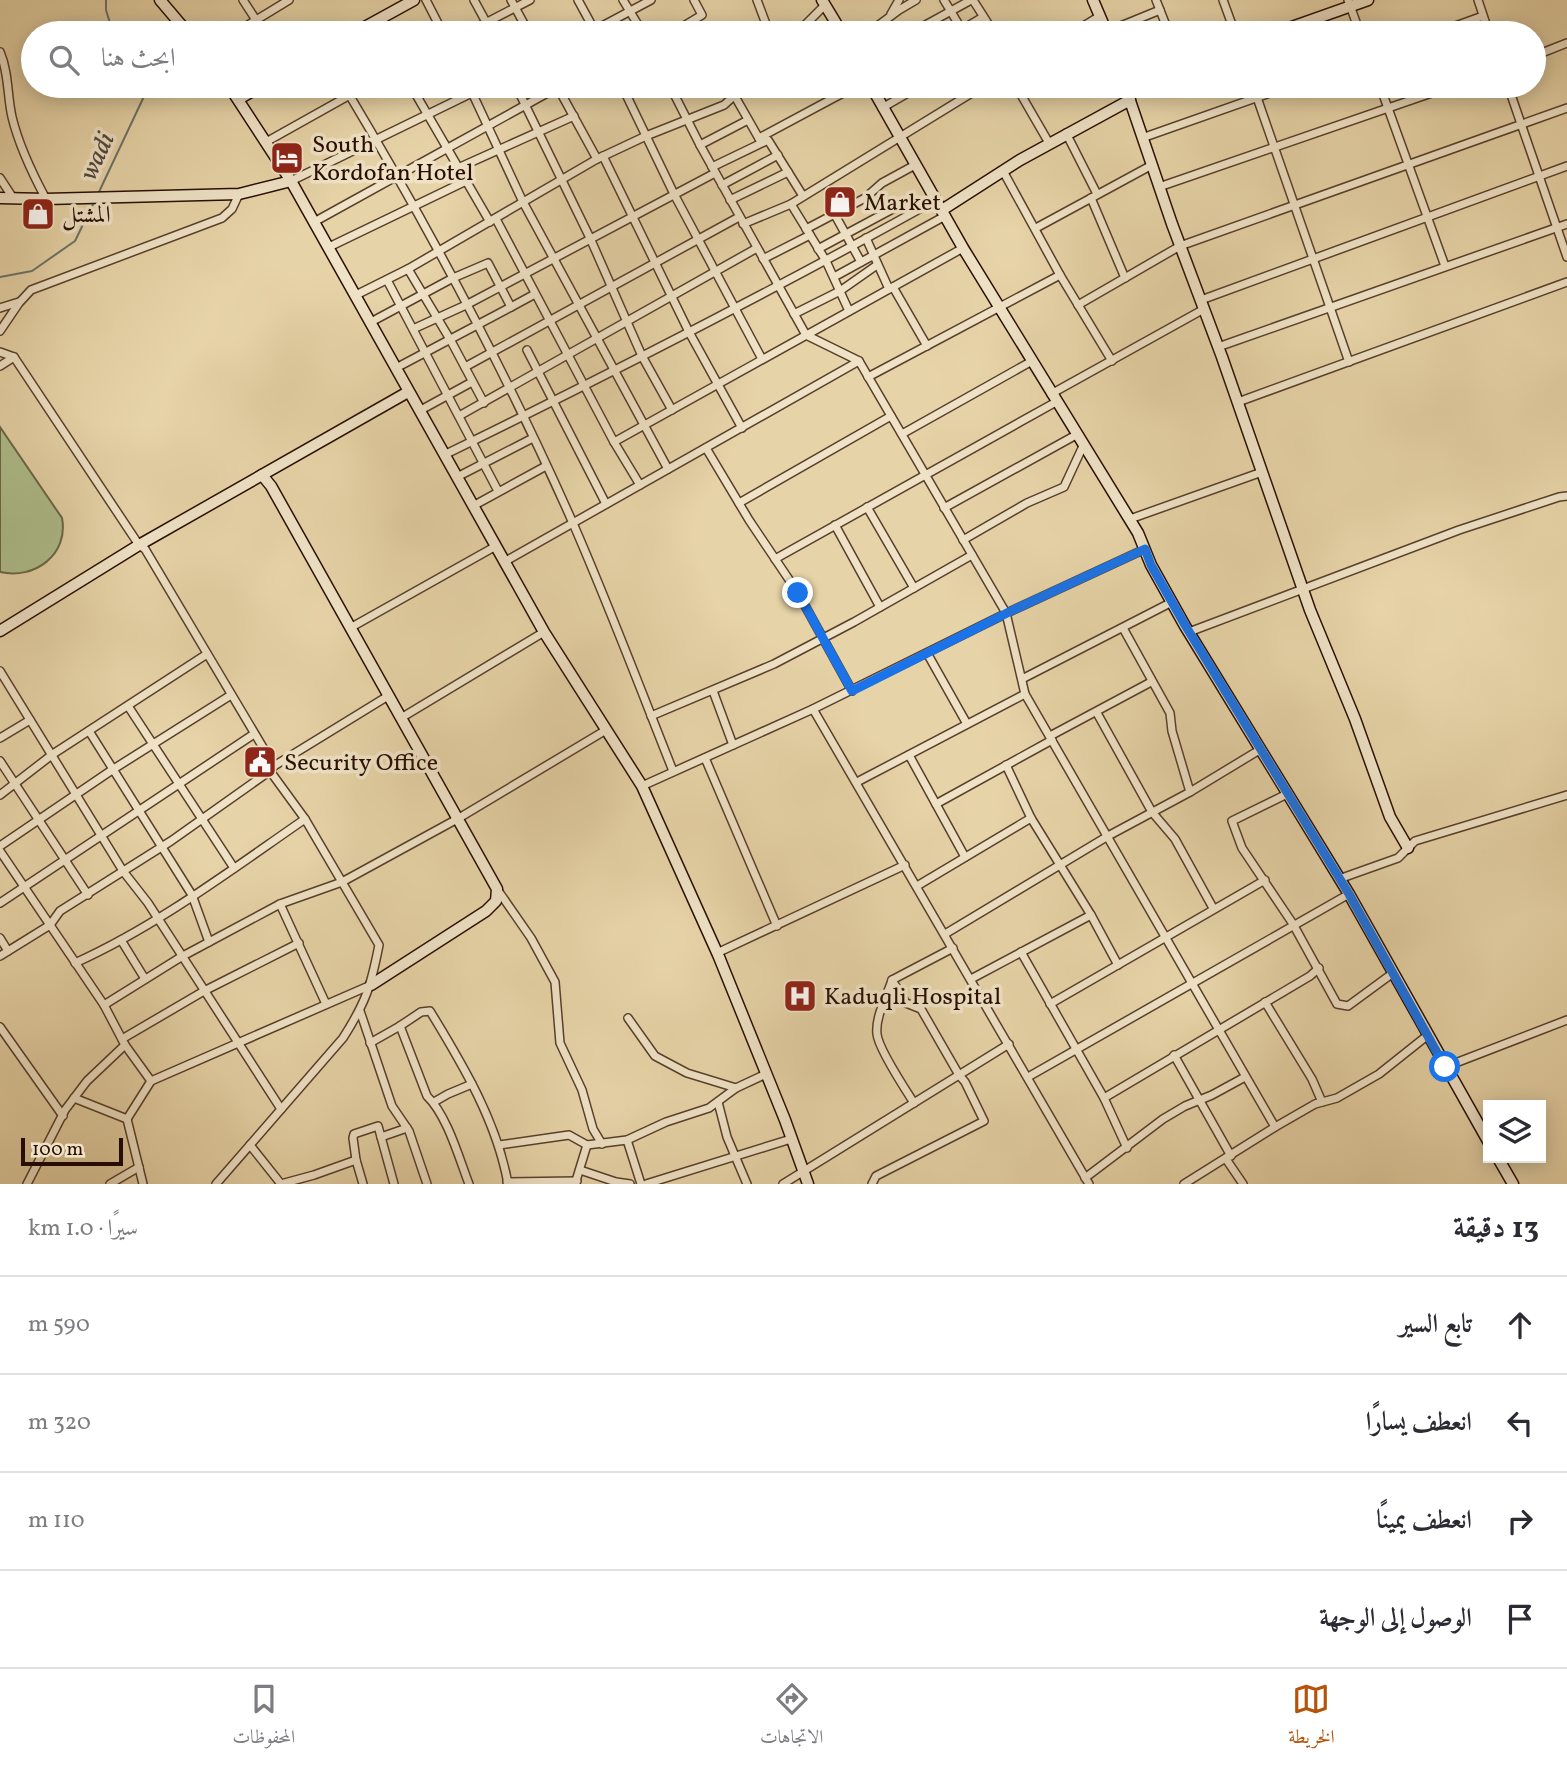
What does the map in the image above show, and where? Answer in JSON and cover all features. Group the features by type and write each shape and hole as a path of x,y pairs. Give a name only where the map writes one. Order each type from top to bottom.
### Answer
{"street":[{"path":"160,0 178,21"},
{"path":"243,0 256,20 289,0"},
{"path":"377,21 414,0"},
{"path":"426,0 437,21"},
{"path":"474,0 485,21"},
{"path":"489,21 513,4 530,0"},
{"path":"578,0 588,21"},
{"path":"623,0 636,21"},
{"path":"613,21 651,0"},
{"path":"694,0 702,15 695,21"},
{"path":"757,0 765,21"},
{"path":"889,17 899,0"},
{"path":"884,21 916,0"},
{"path":"944,0 954,21"},
{"path":"932,21 972,0 986,21"},
{"path":"1093,0 1102,21"},
{"path":"1156,0 1164,21"},
{"path":"1223,0 1231,21"},
{"path":"1305,21 1350,3 1368,0"},
{"path":"1478,0 1485,21"},
{"path":"807,21 824,2 835,21"},
{"path":"1350,3 1356,21"},
{"path":"513,4 522,21"},
{"path":"1133,21 1160,10"},
{"path":"1092,21 1100,16"},
{"path":"1469,21 1483,16"},
{"path":"977,21 984,17"},
{"path":"1546,51 1567,43"},
{"path":"0,52 12,115 21,145 46,199"},
{"path":"266,142 344,98"},
{"path":"351,98 439,251 533,438 572,522 673,771"},
{"path":"418,98 524,273 614,442 640,485"},
{"path":"0,198 239,194 291,181 455,98"},
{"path":"475,98 523,202 668,469"},
{"path":"522,98 590,238 642,356 672,410"},
{"path":"314,222 536,98"},
{"path":"565,98 656,263 716,385 742,428"},
{"path":"628,98 674,194 762,359"},
{"path":"676,98 806,335 859,361 902,434 1006,613 1025,694 1275,1127"},
{"path":"356,295 387,281 600,158 646,136 724,105 732,98"},
{"path":"737,98 760,141"},
{"path":"413,329 466,305 674,194 835,98"},
{"path":"877,98 963,248 1130,519 1151,565 1189,632 1349,894 1483,1132"},
{"path":"882,108 899,98"},
{"path":"465,367 700,239 741,220 791,204 963,98"},
{"path":"1023,98 1049,143"},
{"path":"1142,138 1254,98"},
{"path":"1257,98 1349,362"},
{"path":"1384,98 1445,266"},
{"path":"1159,187 1419,98"},
{"path":"1512,98 1567,257"},
{"path":"239,99 329,247 544,632 642,786 717,953 808,1184"},
{"path":"834,277 944,213 1003,171 1049,143 1130,100 1303,589 1390,817 1408,848"},
{"path":"1078,305 1180,246 1567,108"},
{"path":"458,168 574,116"},
{"path":"700,145 748,120"},
{"path":"1066,133 1094,196 1125,278"},
{"path":"760,141 768,140 803,196"},
{"path":"722,185 778,155"},
{"path":"763,259 915,165"},
{"path":"1036,228 1152,165"},
{"path":"775,559 1054,398 1202,305 1313,260 1567,166"},
{"path":"1003,171 1060,275 1112,360"},
{"path":"730,200 788,172"},
{"path":"0,178 13,198"},
{"path":"329,247 466,181"},
{"path":"0,331 31,290 222,218 232,209 239,194"},
{"path":"444,455 615,371 826,261 936,200"},
{"path":"791,204 826,261 849,311"},
{"path":"818,248 900,205"},
{"path":"835,215 861,262"},
{"path":"1218,347 1567,224"},
{"path":"866,239 877,265 927,346"},
{"path":"459,416 757,248"},
{"path":"614,442 963,248"},
{"path":"371,322 453,278 488,263 512,307"},
{"path":"794,314 840,291 877,265"},
{"path":"408,269 484,403"},
{"path":"868,377 1060,275"},
{"path":"387,281 498,491"},
{"path":"1238,401 1567,282"},
{"path":"396,369 535,294"},
{"path":"0,308 21,301"},
{"path":"527,350 606,505"},
{"path":"0,352 15,357 139,545 145,549 272,768 379,944 371,985 360,1011 342,1038 216,1184"},
{"path":"0,366 15,357"},
{"path":"505,562 859,361"},
{"path":"902,434 1032,361"},
{"path":"419,411 472,382"},
{"path":"0,631 139,545 408,391"},
{"path":"739,503 891,416"},
{"path":"944,508 1076,435"},
{"path":"457,477 533,438"},
{"path":"963,540 1027,503 1064,487 1083,446"},
{"path":"706,448 798,593 852,691"},
{"path":"473,506 546,466"},
{"path":"1130,519 1262,472"},
{"path":"262,475 271,486 497,889 531,939 555,982 559,1043 582,1090 593,1129 602,1144"},
{"path":"1189,632 1459,530 1567,496"},
{"path":"867,507 914,588"},
{"path":"835,525 880,607"},
{"path":"350,628 496,546"},
{"path":"642,786 852,691 1006,613 1145,549"},
{"path":"651,716 774,664 972,555"},
{"path":"1022,679 1172,602"},
{"path":"1123,628 1170,713 1172,730 1190,792"},
{"path":"401,718 544,632"},
{"path":"927,653 967,724"},
{"path":"0,795 53,754 208,654"},
{"path":"0,671 2,681 53,754 123,871 158,919 281,1109"},
{"path":"936,804 1151,682"},
{"path":"713,691 733,746"},
{"path":"857,782 1025,694"},
{"path":"151,1081 123,1042 104,1005 0,848 112,770 232,695"},
{"path":"0,956 50,925 60,911 161,846 272,768 388,696"},
{"path":"128,706 234,868"},
{"path":"813,709 1087,1181 1163,1119 1245,1077"},
{"path":"1097,713 1152,812 1175,839 1213,908"},
{"path":"0,738 30,720"},
{"path":"104,1005 181,957 280,904 342,882 459,818 606,730"},
{"path":"89,731 192,895 209,942"},
{"path":"0,903 254,734"},
{"path":"945,934 1058,865 1190,792 1261,749"},
{"path":"909,755 965,857"},
{"path":"705,758 777,926"},
{"path":"0,761 88,895"},
{"path":"1006,765 1031,818 1091,915 1118,965"},
{"path":"1287,794 1233,821 1242,848 1293,924 1337,1004 1348,1006 1393,973"},
{"path":"1339,878 1398,858 1415,841 1567,794"},
{"path":"917,886 1031,818"},
{"path":"75,963 158,919 305,819"},
{"path":"717,953 905,865"},
{"path":"1050,1004 1265,880"},
{"path":"143,1184 127,1119 151,1081 371,985 486,911 496,901 497,889"},
{"path":"1028,1077 1349,894"},
{"path":"280,904 326,1004"},
{"path":"971,979 1091,915"},
{"path":"0,938 8,951"},
{"path":"121,940 145,979"},
{"path":"27,1184 45,1145 74,1098 123,1042 204,991 299,943"},
{"path":"914,1103 890,1063 877,1034 880,1013 892,980 953,948"},
{"path":"1021,952 1104,1098 1127,1148"},
{"path":"1104,1098 1310,976 1319,968"},
{"path":"872,1184 876,1175 984,1121 965,1082 921,1009 906,1003 892,980"},
{"path":"1265,1002 1312,1079 1322,1102"},
{"path":"360,1011 392,1106 407,1128 427,1184"},
{"path":"370,1043 421,1012 430,1011 472,1084 499,1145 507,1183 576,1183 587,1145"},
{"path":"628,1018 656,1056 687,1073 736,1088"},
{"path":"1445,1067 1567,1020"},
{"path":"400,1026 428,1096 434,1102 469,1184"},
{"path":"0,1027 63,1116"},
{"path":"1184,1184 1275,1127 1322,1102 1337,1098 1379,1074 1427,1035"},
{"path":"783,1184 1009,1044"},
{"path":"1174,1055 1243,1184"},
{"path":"499,1145 569,1135 587,1145 627,1140 666,1122 709,1108 736,1088 766,1074"},
{"path":"434,1102 472,1084"},
{"path":"74,1098 127,1119"},
{"path":"718,1101 727,1137 747,1184"},
{"path":"363,1184 356,1160 354,1134 378,1126 394,1184"},
{"path":"381,1137 407,1128"},
{"path":"646,1184 791,1139"},
{"path":"627,1140 641,1184"},
{"path":"250,1145 281,1184 356,1160"},
{"path":"1501,1163 1513,1184"},
{"path":"110,1184 139,1167"},
{"path":"580,1170 615,1182 630,1184"}],"green space":[{"path":"0,427 62,518 63,531 54,553 46,562 25,572 0,572"}],"waterway":[{"name":"wadi","path":"106,0 109,21"},
{"name":"wadi","path":"98,194 143,98"},
{"name":"wadi","path":"0,277 32,271 75,241 94,202"}],"place":[{"name":"South Kordofan Hotel","path":"287,158"},
{"name":"Market","path":"840,202"},
{"name":"المشتل","path":"38,214"},
{"name":"Security Office","path":"260,762"},
{"name":"Kaduqli Hospital","path":"800,996"}],"route":[{"path":"798,593 852,691 1009,612 1145,549 1151,565 1185,625 1349,894 1445,1067"}]}
